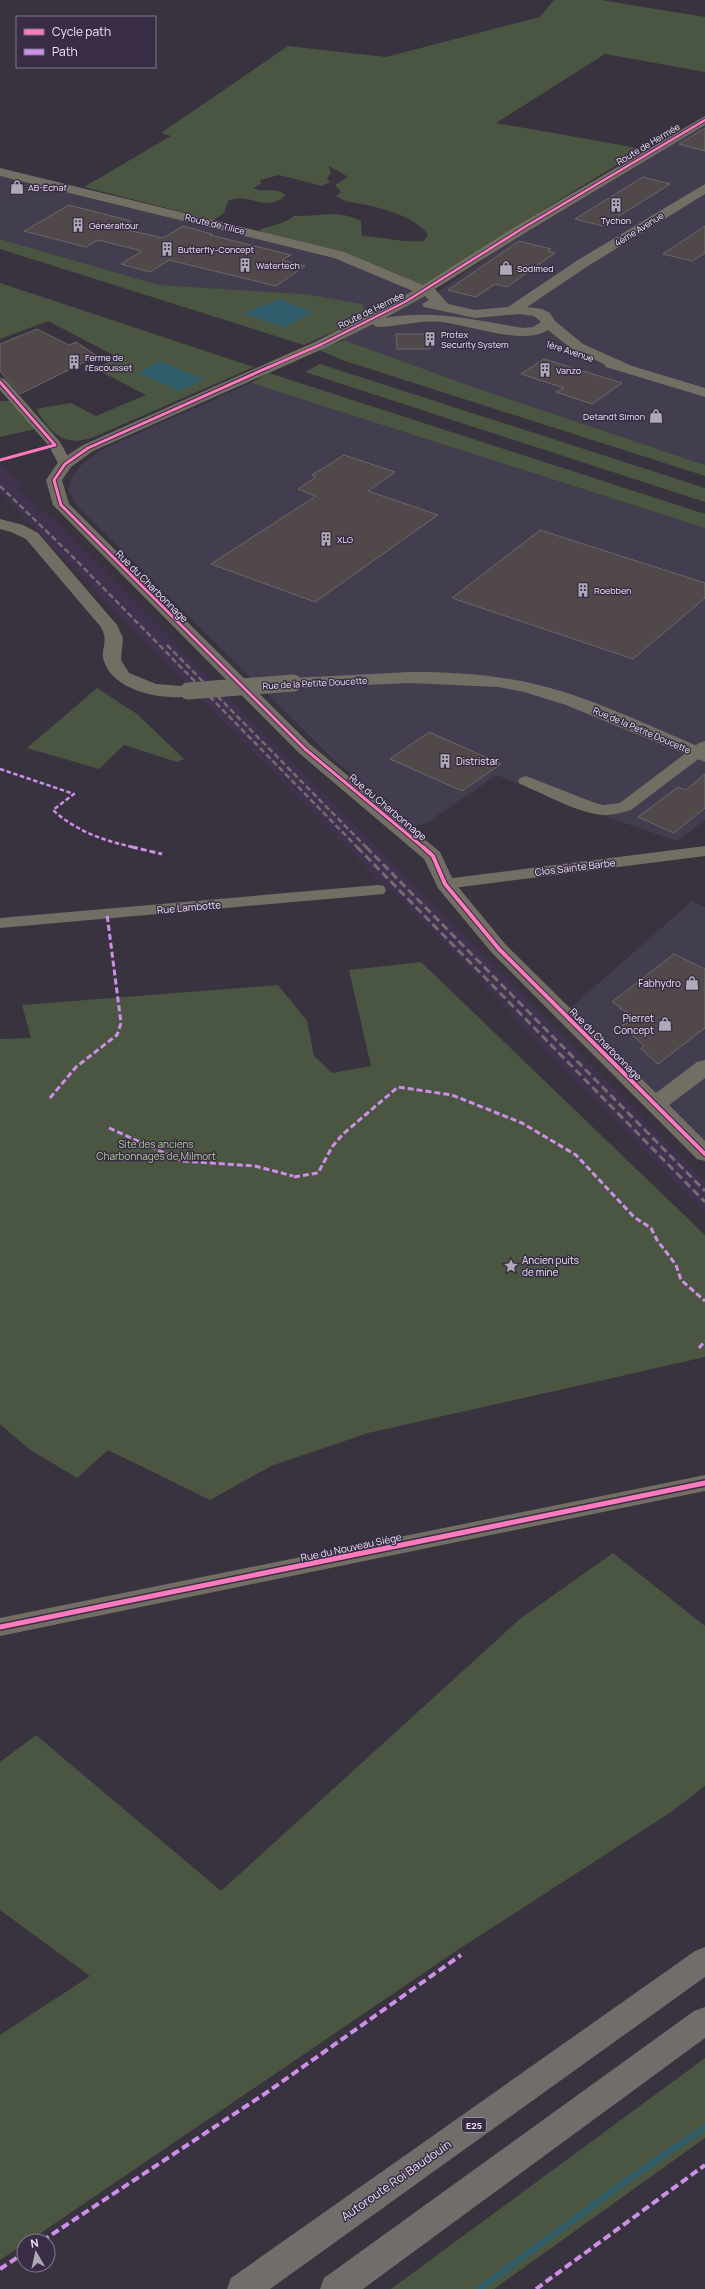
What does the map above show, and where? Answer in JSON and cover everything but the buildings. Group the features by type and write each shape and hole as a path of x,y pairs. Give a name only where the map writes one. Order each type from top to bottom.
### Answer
{"highway":[{"name":"Autoroute Roi Baudouin","path":"243,2289 705,1960"},
{"path":"336,2289 705,2021"}],"street":[{"name":"Route de Hermée","path":"60,472 88,448 392,310 425,291 523,228 705,120"},
{"name":"Route de Tilice","path":"0,172 339,255 425,291"},
{"name":"4ème Avenue","path":"508,312 551,282 574,270 705,188"},
{"name":"4ème Avenue","path":"547,319 551,297 559,284 574,270"},
{"path":"425,291 431,293 443,307"},
{"name":"1ère Avenue","path":"405,302 427,303 475,314 528,310 547,319 578,346 626,368"},
{"name":"1ère Avenue","path":"392,310 408,318"},
{"path":"508,312 500,315 496,321 509,330"},
{"name":"1ère Avenue","path":"354,327 408,318 454,319 509,330 705,393"},
{"name":"1ère Avenue","path":"509,330 537,331 547,319"},
{"path":"0,382 55,446 60,472"},
{"name":"Rue du Charbonnage","path":"60,472 61,504 300,743 433,856 438,863 445,884 499,949 705,1154"},
{"name":"Rue de la Petite Doucette","path":"0,524 17,528 32,536 110,627 114,639 112,659 114,666 122,675 134,683 153,690 188,692 293,683 441,678 463,679 525,687 560,696 702,752"},
{"path":"526,781 590,807 602,810 625,807 702,752"},
{"name":"Clos Sainte Barbe","path":"445,884 705,851"},
{"name":"Rue Lambotte","path":"0,923 378,890"},
{"path":"655,1105 705,1066"},
{"name":"Rue du Nouveau Siège","path":"0,1627 705,1483"}],"shaded area":[{"path":"705,122 705,465 476,388 344,340 344,328 304,294 159,285 0,239 0,173 339,255 436,293 521,234"},
{"path":"251,383 705,528 705,820 677,841 566,803 497,775 425,824 414,826 334,760 79,508 68,490 72,476 83,463 101,450"},
{"path":"0,466 19,483 19,489 52,518 705,1181 705,1213 393,891 389,891 0,493"},
{"path":"692,901 705,907 705,1151 566,1012"}],"green space":[{"path":"554,0 601,0 705,17 705,72 605,54 496,123 643,149 515,227 439,279 424,285 267,237 259,230 294,216 336,214 352,217 361,221 362,236 408,241 424,241 428,235 417,224 410,220 386,210 348,202 336,196 341,192 335,185 348,177 329,166 331,173 327,178 330,182 322,186 279,175 260,180 261,184 253,188 257,190 272,190 286,195 271,203 243,199 228,201 224,213 214,220 84,187 171,136 161,133 288,46 386,57 540,17"},
{"path":"0,239 159,285 304,294 362,304 371,315 304,345 0,249"},
{"path":"0,283 254,367 94,437 74,441 66,439 59,436 47,425 36,409 71,403 96,416 146,395 94,368 119,358 48,321 0,339"},
{"path":"344,340 476,388 705,465 705,476 342,360 319,350"},
{"path":"320,364 705,488 705,502 305,372"},
{"path":"269,373 705,514 705,528 251,383"},
{"path":"0,401 12,401 36,429 0,437"},
{"path":"97,688 137,714 184,759 177,762 124,745 99,769 27,748"},
{"name":"Site des anciens Charbonnages de Milmort","path":"421,962 705,1235 705,1357 368,1433 271,1466 210,1500 108,1450 77,1478 29,1449 0,1424 0,1039 31,1038 22,1005 278,985 307,1021 314,1056 332,1073 371,1066 349,970"},
{"path":"613,1553 705,1626 705,1786 671,1812 456,1951 41,2233 16,2233 16,2249 0,2260 0,2035 90,1976 0,1910 0,1762 36,1735 221,1891 521,1618"},
{"path":"705,2058 705,2138 494,2289 391,2289"}],"water":[{"path":"280,299 313,312 284,327 243,313"},
{"path":"159,361 203,379 180,391 138,373"}],"waterway":[{"path":"479,2289 626,2181 705,2127"}],"railway":[{"path":"0,486 74,558 358,848"},
{"path":"167,645 367,848"},
{"path":"357,847 705,1202"},
{"path":"366,847 705,1191"}],"marked path":[{"path":"0,769 74,794 53,810 63,820 75,828 103,840 162,854"},
{"path":"50,1098 76,1067 117,1035 121,1023 107,914"},
{"path":"294,1177 318,1173 326,1157 339,1138 398,1087 452,1095 522,1123 576,1155 634,1217 651,1228 657,1240 676,1265 681,1280 705,1301"},
{"path":"109,1128 182,1161 255,1166 293,1176"},
{"path":"699,1348 705,1341"},
{"path":"54,2233 266,2093 461,1955"},
{"path":"536,2289 705,2165"},
{"path":"0,2269 16,2258"}],"cycle path":[{"path":"705,120 523,228 405,302 322,344 88,448 65,464 54,480 61,505 305,749 433,856 445,884 499,949 705,1154"},
{"path":"0,382 55,445 0,460"},
{"path":"0,1627 705,1483"}],"place":[{"name":"AB-Echaf","path":"17,187"},
{"name":"Tychon","path":"616,205"},
{"name":"Généraltour","path":"78,225"},
{"name":"Butterfly-Concept","path":"167,249"},
{"name":"Watertech","path":"245,265"},
{"name":"Sodimed","path":"506,268"},
{"name":"Protex Security System","path":"430,339"},
{"name":"Ferme de l'Escousset","path":"74,362"},
{"name":"Vanzo","path":"545,370"},
{"name":"Detandt Simon","path":"656,416"},
{"name":"XLG","path":"326,539"},
{"name":"Roebben","path":"583,590"},
{"name":"Distristar","path":"445,761"},
{"name":"Fabhydro","path":"692,983"},
{"name":"Pierret Concept","path":"665,1024"},
{"name":"Ancien puits de mine","path":"511,1266"}]}
